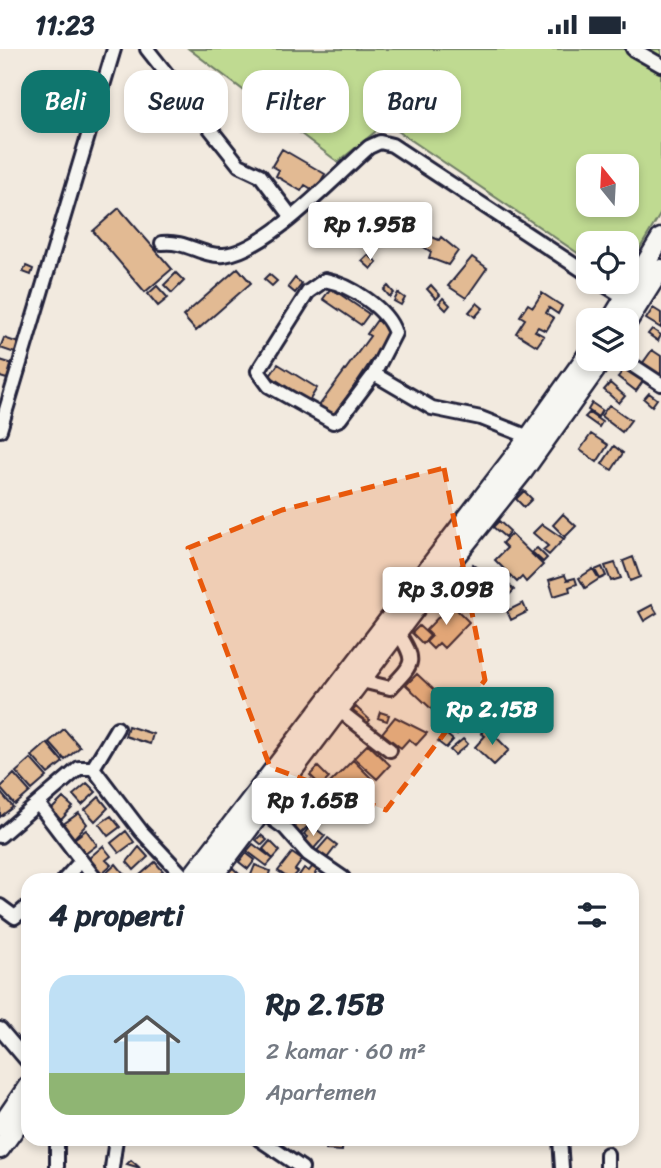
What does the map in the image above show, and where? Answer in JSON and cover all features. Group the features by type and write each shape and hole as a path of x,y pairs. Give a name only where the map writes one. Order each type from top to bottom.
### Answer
{"highway":[{"path":"619,308 661,238"},
{"path":"636,308 661,269"},
{"path":"194,873 298,751 433,572 576,371"},
{"path":"215,873 261,811 298,751 340,711 398,632 433,572 522,473 594,371"},
{"path":"0,1126 21,1096"},
{"path":"0,1149 21,1120"}],"street":[{"path":"0,430 114,49"},
{"path":"146,49 239,165 260,175 291,216"},
{"path":"633,49 661,65"},
{"path":"162,243 176,241 223,255 260,243 369,147 386,142 576,266"},
{"path":"325,280 336,282 372,305 393,325 396,333 374,374 340,418 333,422 269,386 258,371 308,292 325,280"},
{"path":"619,294 625,298"},
{"path":"639,370 661,384"},
{"path":"374,374 432,408 481,418 529,437"},
{"path":"362,681 390,688 412,661 412,655 398,632"},
{"path":"340,711 390,750"},
{"path":"93,768 117,728"},
{"path":"0,836 79,768 93,768"},
{"path":"93,768 141,831 181,873"},
{"path":"39,805 90,873"},
{"path":"261,811 285,828 308,854 335,873"},
{"path":"70,873 81,861"},
{"path":"0,906 15,917 21,912"},
{"path":"0,1029 21,1054"},
{"path":"57,1146 57,1168"},
{"path":"112,1168 115,1146"},
{"path":"269,1146 302,1168"},
{"path":"560,1146 562,1168"},
{"path":"607,1154 607,1168"}],"highlighted area":[{"path":"444,468 485,680 386,810 270,767 188,548 282,510"}],"green space":[{"path":"189,49 661,49 661,213 639,250 639,231 576,231 576,252 401,133 461,133 461,70 363,70 363,133 374,133 338,162 300,133 349,133 349,70 242,70 242,89 228,79 228,70 217,70"}],"building":[{"path":"282,149 325,174 315,191 305,185 301,191 276,176 279,170 272,166"},
{"path":"119,208 172,269 145,292 93,231"},
{"path":"427,235 439,240 441,237 458,251 448,265 429,258 431,252 421,245"},
{"path":"368,255 377,262 371,269 362,261"},
{"path":"472,257 487,268 466,298 448,286"},
{"path":"26,266 33,269 31,275 23,272"},
{"path":"238,268 251,283 196,331 183,316"},
{"path":"176,273 184,281 172,293 164,285"},
{"path":"269,274 277,281 272,286 264,279"},
{"path":"295,278 302,284 295,293 288,287"},
{"path":"431,285 440,295 436,299 427,289"},
{"path":"157,286 168,298 158,306 148,294"},
{"path":"388,286 394,293 390,297 384,290"},
{"path":"331,288 369,314 361,325 323,299"},
{"path":"398,293 405,298 401,305 394,301"},
{"path":"542,293 562,306 558,314 549,308 546,313 554,318 546,331 538,327 535,331 544,336 537,346 516,333 525,319 520,316 528,304 533,307"},
{"path":"443,298 450,305 446,310 439,303"},
{"path":"477,303 483,308 475,317 469,312"},
{"path":"653,308 661,313 661,328 646,319"},
{"path":"377,320 392,330 334,416 319,406 370,336 367,334"},
{"path":"652,329 661,335 658,341 648,334"},
{"path":"4,338 19,343 15,353 0,348"},
{"path":"652,350 661,356 661,377 642,364"},
{"path":"0,360 13,364 7,379 0,377"},
{"path":"278,364 317,388 309,401 270,376"},
{"path":"623,371 629,371 643,381 636,391 618,377"},
{"path":"610,383 625,396 619,403 604,390"},
{"path":"649,393 657,399 652,406 644,399"},
{"path":"592,403 602,410 598,417 588,410"},
{"path":"609,405 631,420 622,432 601,416"},
{"path":"589,413 602,422 599,427 585,417"},
{"path":"591,434 608,445 597,462 580,450"},
{"path":"614,446 623,453 612,470 602,464"},
{"path":"524,491 532,499 524,507 516,499"},
{"path":"563,514 576,526 565,537 553,525"},
{"path":"499,521 510,531 505,537 493,527"},
{"path":"542,524 564,539 549,555 543,550 548,546 533,533"},
{"path":"511,534 543,565 526,582 522,577 517,582 495,560 507,548 502,543"},
{"path":"537,548 547,558 543,562 532,552"},
{"path":"633,557 640,577 630,581 623,561"},
{"path":"615,563 621,578 611,581 605,566"},
{"path":"473,564 489,577 483,584 467,571"},
{"path":"602,567 606,576 600,579 595,570"},
{"path":"593,569 599,579 585,588 579,578"},
{"path":"565,575 567,580 575,578 577,584 569,587 570,591 554,596 549,580"},
{"path":"501,576 514,590 506,598 492,583"},
{"path":"523,603 527,612 511,620 507,611"},
{"path":"451,604 469,622 444,648 439,643 433,649 426,642 432,636 426,630"},
{"path":"652,605 657,613 644,621 639,612"},
{"path":"419,626 430,636 423,644 412,633"},
{"path":"417,674 451,706 440,717 406,685"},
{"path":"356,707 370,720 364,727 350,714"},
{"path":"380,712 389,715 387,721 378,718"},
{"path":"487,713 493,719 487,725 481,719"},
{"path":"457,715 466,723 457,734 448,726"},
{"path":"395,717 427,733 416,745 409,739 401,748 382,733"},
{"path":"128,726 153,734 150,744 125,736"},
{"path":"486,727 509,750 494,765 475,747 485,736 481,733"},
{"path":"64,729 80,747 65,760 49,742"},
{"path":"446,734 453,740 446,748 438,742"},
{"path":"463,739 468,744 455,755 450,750"},
{"path":"47,743 63,762 48,774 32,756"},
{"path":"368,744 390,765 377,779 354,758"},
{"path":"31,759 47,777 32,790 16,772"},
{"path":"353,760 371,778 342,807 324,789"},
{"path":"318,767 329,778 321,786 310,775"},
{"path":"14,774 30,792 15,805 0,788"},
{"path":"311,780 316,785 311,791 306,786"},
{"path":"87,783 96,792 82,805 73,795"},
{"path":"295,789 303,795 297,803 289,796"},
{"path":"315,789 333,805 317,827 308,819 319,806 305,793"},
{"path":"0,792 13,807 0,817"},
{"path":"99,797 108,808 95,821 85,810"},
{"path":"63,798 73,807 61,820 51,810"},
{"path":"306,800 315,807 308,815 299,807"},
{"path":"79,813 87,824 73,839 62,825"},
{"path":"297,814 309,825 298,836 288,827"},
{"path":"111,816 120,827 108,836 99,824"},
{"path":"311,825 325,836 311,852 302,845 308,837 304,834"},
{"path":"86,830 97,845 85,854 74,839"},
{"path":"126,831 134,842 119,853 111,843"},
{"path":"261,835 267,840 262,845 256,840"},
{"path":"328,838 337,845 324,862 314,854"},
{"path":"270,841 280,851 273,859 263,849"},
{"path":"253,844 273,859 267,866 247,851"},
{"path":"103,846 111,856 106,860 111,865 102,873 89,858"},
{"path":"139,847 148,857 134,870 127,862"},
{"path":"246,853 255,860 248,869 239,862"},
{"path":"292,853 302,860 295,870 297,873 278,871"},
{"path":"155,862 163,871 161,873 142,873"},
{"path":"116,864 124,873 106,873"},
{"path":"255,865 270,871 269,873 252,873"},
{"path":"312,867 317,870 316,873 301,873 304,868 309,871"},
{"path":"326,1146 342,1146 342,1151 326,1150"},
{"path":"131,1160 140,1168 127,1164"}]}
